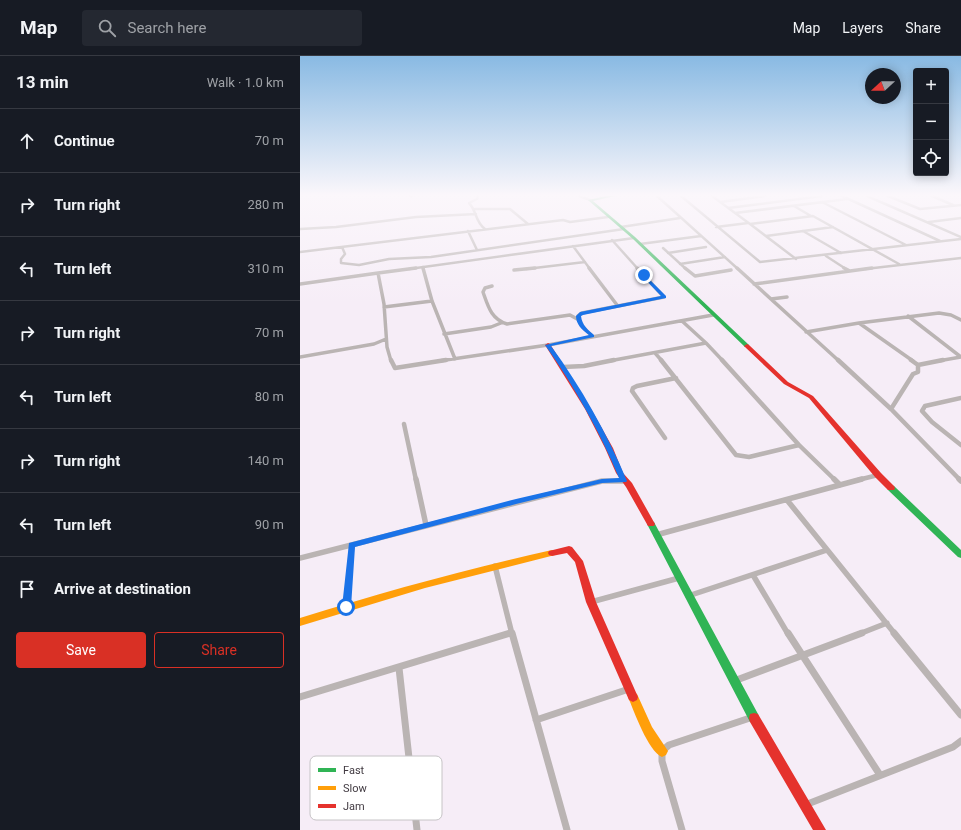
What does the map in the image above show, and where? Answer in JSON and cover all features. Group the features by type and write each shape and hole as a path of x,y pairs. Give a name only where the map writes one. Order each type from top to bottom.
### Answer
{"street":[{"path":"300,252 459,232"},
{"path":"469,232 477,250"},
{"path":"342,247 345,254 340,261 344,264 350,265 377,262 387,259 412,259 567,238 599,232"},
{"path":"627,232 713,316 731,329 750,349 786,382 811,397 878,475 961,555"},
{"path":"696,232 891,409 961,481"},
{"path":"722,232 758,261 764,262 941,242 961,238"},
{"path":"761,232 796,259"},
{"path":"766,236 795,232"},
{"path":"805,232 841,253"},
{"path":"843,232 899,264"},
{"path":"882,232 907,245"},
{"path":"919,232 941,242"},
{"path":"949,232 961,238"},
{"path":"640,244 701,236"},
{"path":"300,284 634,238"},
{"path":"579,320 578,316 582,313 664,297 612,240"},
{"path":"572,246 617,305"},
{"path":"668,253 706,247"},
{"path":"663,248 695,276 731,270"},
{"path":"826,255 848,270"},
{"path":"680,264 725,257"},
{"path":"754,284 848,270 961,258"},
{"path":"514,270 584,262"},
{"path":"423,267 432,300 455,359"},
{"path":"378,274 384,308 386,339 391,363 395,368 548,345 682,320 713,316"},
{"path":"492,286 485,288 483,292 491,315 501,322 507,324 570,315 579,320 584,329 592,336"},
{"path":"771,299 787,297"},
{"path":"384,308 432,300"},
{"path":"806,332 908,316 943,314 952,315 961,320"},
{"path":"908,316 961,357"},
{"path":"682,320 706,342 799,445 840,485"},
{"path":"444,334 491,327 501,322"},
{"path":"859,323 918,365 961,357"},
{"path":"300,356 374,344 386,339"},
{"path":"563,367 584,366 706,342"},
{"path":"548,345 563,367 609,448 623,481 629,485 636,496 655,535 753,716 820,830"},
{"path":"654,353 676,378 736,455 749,457 799,445"},
{"path":"891,409 913,374 918,372 918,365"},
{"path":"665,438 632,391 633,388 637,386 676,378"},
{"path":"961,398 925,406 922,411 932,422 961,445"},
{"path":"404,424 426,525"},
{"path":"655,535 878,475"},
{"path":"300,558 602,481 623,481"},
{"path":"787,500 961,715"},
{"path":"346,607 352,545"},
{"path":"300,622 346,607 495,566 569,549 579,560 591,602 648,731 662,751 662,761 682,830"},
{"path":"688,596 827,550"},
{"path":"495,566 567,830"},
{"path":"753,575 801,655 880,775"},
{"path":"591,602 679,578"},
{"path":"734,681 887,623"},
{"path":"300,697 399,668 512,632"},
{"path":"399,668 409,756"},
{"path":"536,720 629,689"},
{"path":"662,751 669,745 753,716"},
{"path":"805,805 953,747 961,741"},
{"path":"416,820 417,830"}],"traffic: fast":[{"path":"627,232 747,346"},
{"path":"891,488 961,555"},
{"path":"651,524 754,718"}],"traffic: slow":[{"path":"300,622 425,584 552,553"},
{"path":"633,697 648,731 662,751"}],"traffic: jam":[{"path":"548,345 588,409 609,448 619,473 629,485 651,524"},
{"path":"747,346 786,383 811,397 891,488"},
{"path":"552,553 569,549 579,561 591,602 633,697"},
{"path":"754,718 820,830"}],"route":[{"path":"346,607 352,545 602,481 623,481 618,464 563,367 548,345 592,336 584,329 579,320 578,316 582,313 664,297 644,275"}]}
